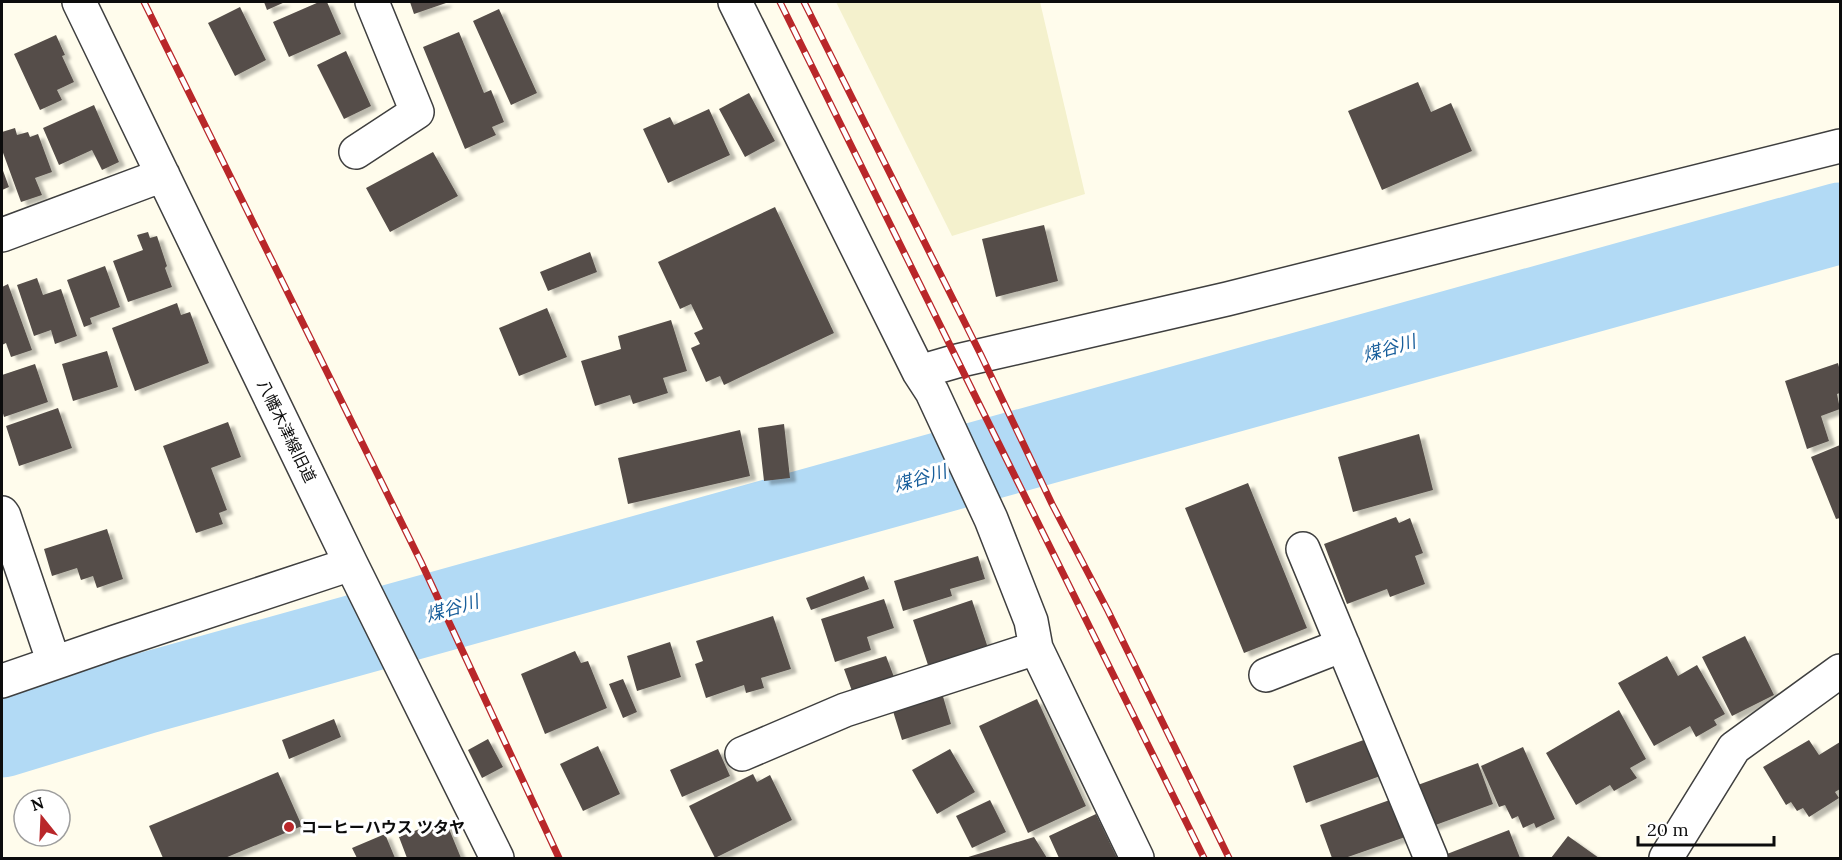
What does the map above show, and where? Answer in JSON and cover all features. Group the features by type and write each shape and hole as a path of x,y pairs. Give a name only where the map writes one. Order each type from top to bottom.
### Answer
{"street":[{"name":"八幡木津線旧道","path":"79,2 497,858"},
{"path":"356,152 417,112 372,2"},
{"path":"735,2 991,519 1031,621 1036,648 1137,858"},
{"path":"925,382 957,361 1227,299 1840,146"},
{"path":"2,235 163,175"},
{"path":"2,513 54,663"},
{"path":"1303,549 1431,858"},
{"path":"2,681 54,663 357,575"},
{"path":"1266,675 1343,645"},
{"path":"742,754 845,710 1036,648"},
{"path":"1666,858 1734,748 1840,671"}],"shaded area":[{"path":"836,2 1040,2 1085,194 952,236"}],"building":[{"path":"264,2 285,2 267,10"},
{"path":"319,2 327,2 341,34 289,57 273,22"},
{"path":"410,2 445,2 446,3 414,14"},
{"path":"240,7 266,60 235,76 208,23"},
{"path":"499,9 537,93 511,105 473,21"},
{"path":"459,32 484,93 491,90 504,122 492,127 496,135 465,149 423,47"},
{"path":"56,35 65,55 62,56 74,82 57,90 62,100 40,110 14,54"},
{"path":"346,51 371,106 344,119 317,65"},
{"path":"1418,82 1431,112 1451,103 1472,151 1382,190 1348,111"},
{"path":"749,93 775,141 745,157 719,109"},
{"path":"94,105 119,162 102,170 92,150 59,165 43,128"},
{"path":"709,109 730,155 668,183 643,129 670,117 674,125"},
{"path":"15,128 17,135 28,132 30,137 38,134 52,172 35,178 42,195 21,202 2,150 2,132"},
{"path":"433,152 458,196 390,232 366,188"},
{"path":"2,168 9,187 2,190"},
{"path":"775,207 834,333 724,385 720,376 706,382 691,348 700,344 694,333 703,329 691,304 680,309 658,262"},
{"path":"1044,225 1058,281 996,297 982,239"},
{"path":"148,232 150,238 157,236 172,287 128,302 113,261 143,250 137,235"},
{"path":"590,252 597,272 548,291 540,272"},
{"path":"105,266 120,307 90,318 92,324 84,327 67,280"},
{"path":"37,278 43,295 61,289 77,336 55,344 51,330 34,336 17,285"},
{"path":"8,284 32,350 11,357 6,343 2,345 2,287"},
{"path":"177,303 181,315 190,312 209,363 135,391 112,328"},
{"path":"547,308 567,357 519,376 499,328"},
{"path":"671,320 687,371 663,378 668,393 633,404 630,395 595,406 581,361 621,349 618,336"},
{"path":"107,351 118,387 73,401 62,364"},
{"path":"1838,363 1840,393 1837,394 1840,409 1821,416 1829,441 1807,449 1785,381"},
{"path":"35,364 48,402 4,417 2,375"},
{"path":"58,408 72,448 19,466 6,426"},
{"path":"228,422 241,457 211,468 227,510 219,513 223,524 196,533 163,446"},
{"path":"784,424 790,478 764,481 758,428"},
{"path":"740,430 750,476 628,504 618,458"},
{"path":"1419,434 1433,490 1353,512 1338,457"},
{"path":"1840,445 1840,518 1836,519 1811,457"},
{"path":"1248,483 1307,628 1244,653 1185,508"},
{"path":"1396,517 1399,523 1410,518 1423,553 1415,556 1425,584 1390,597 1387,589 1347,604 1324,544"},
{"path":"107,529 123,579 97,588 93,576 81,580 77,568 52,576 44,549"},
{"path":"978,556 985,579 950,589 952,596 903,611 894,581"},
{"path":"864,576 869,589 811,610 806,598"},
{"path":"884,599 894,628 867,637 871,650 835,662 821,619"},
{"path":"972,600 988,648 929,668 913,620"},
{"path":"773,616 791,669 761,678 764,688 746,693 744,685 706,698 695,664 703,661 696,641"},
{"path":"1745,636 1774,695 1732,716 1702,657"},
{"path":"670,642 681,677 637,691 627,656"},
{"path":"575,651 581,663 588,661 607,708 545,734 521,674"},
{"path":"886,656 894,677 852,691 844,669"},
{"path":"1667,656 1678,676 1697,665 1725,714 1714,720 1717,725 1696,737 1690,726 1654,746 1618,683"},
{"path":"623,679 637,712 623,718 609,684"},
{"path":"942,693 951,724 902,740 892,708"},
{"path":"1037,699 1086,806 1028,833 979,726"},
{"path":"1619,710 1646,759 1630,768 1637,778 1614,791 1610,785 1576,805 1546,753"},
{"path":"334,719 341,737 289,759 282,740"},
{"path":"1369,738 1383,775 1306,803 1293,766"},
{"path":"488,739 503,767 482,778 468,750"},
{"path":"1809,740 1819,755 1840,742 1840,789 1835,792 1839,798 1809,817 1803,808 1797,811 1791,802 1786,805 1763,767"},
{"path":"598,746 620,794 583,811 560,764"},
{"path":"1523,747 1555,819 1536,828 1534,823 1523,828 1518,816 1512,819 1505,805 1499,807 1481,766"},
{"path":"718,749 730,776 682,797 670,770"},
{"path":"950,749 975,792 937,814 912,770"},
{"path":"1478,763 1493,804 1430,827 1415,786"},
{"path":"278,772 302,826 225,858 163,858 149,826"},
{"path":"753,774 757,782 770,775 792,820 715,858 689,806"},
{"path":"1398,797 1411,835 1345,858 1332,858 1320,825"},
{"path":"990,800 1006,832 972,848 956,816"},
{"path":"1096,814 1117,858 1059,858 1049,836"},
{"path":"445,819 461,858 407,858 399,837"},
{"path":"1509,830 1520,858 1449,858 1447,854"},
{"path":"385,834 395,858 357,858 352,848"},
{"path":"1568,836 1599,858 1551,858"},
{"path":"1034,837 1047,858 965,858"}],"waterway":[{"name":"煤谷川","path":"2,737 143,694 1840,223"}],"railway":[{"path":"144,2 421,562 559,858"},
{"path":"780,2 1204,858"},
{"path":"804,2 1229,858"}],"place":[{"name":"コーヒーハウス ツタヤ","path":"289,827"}]}
